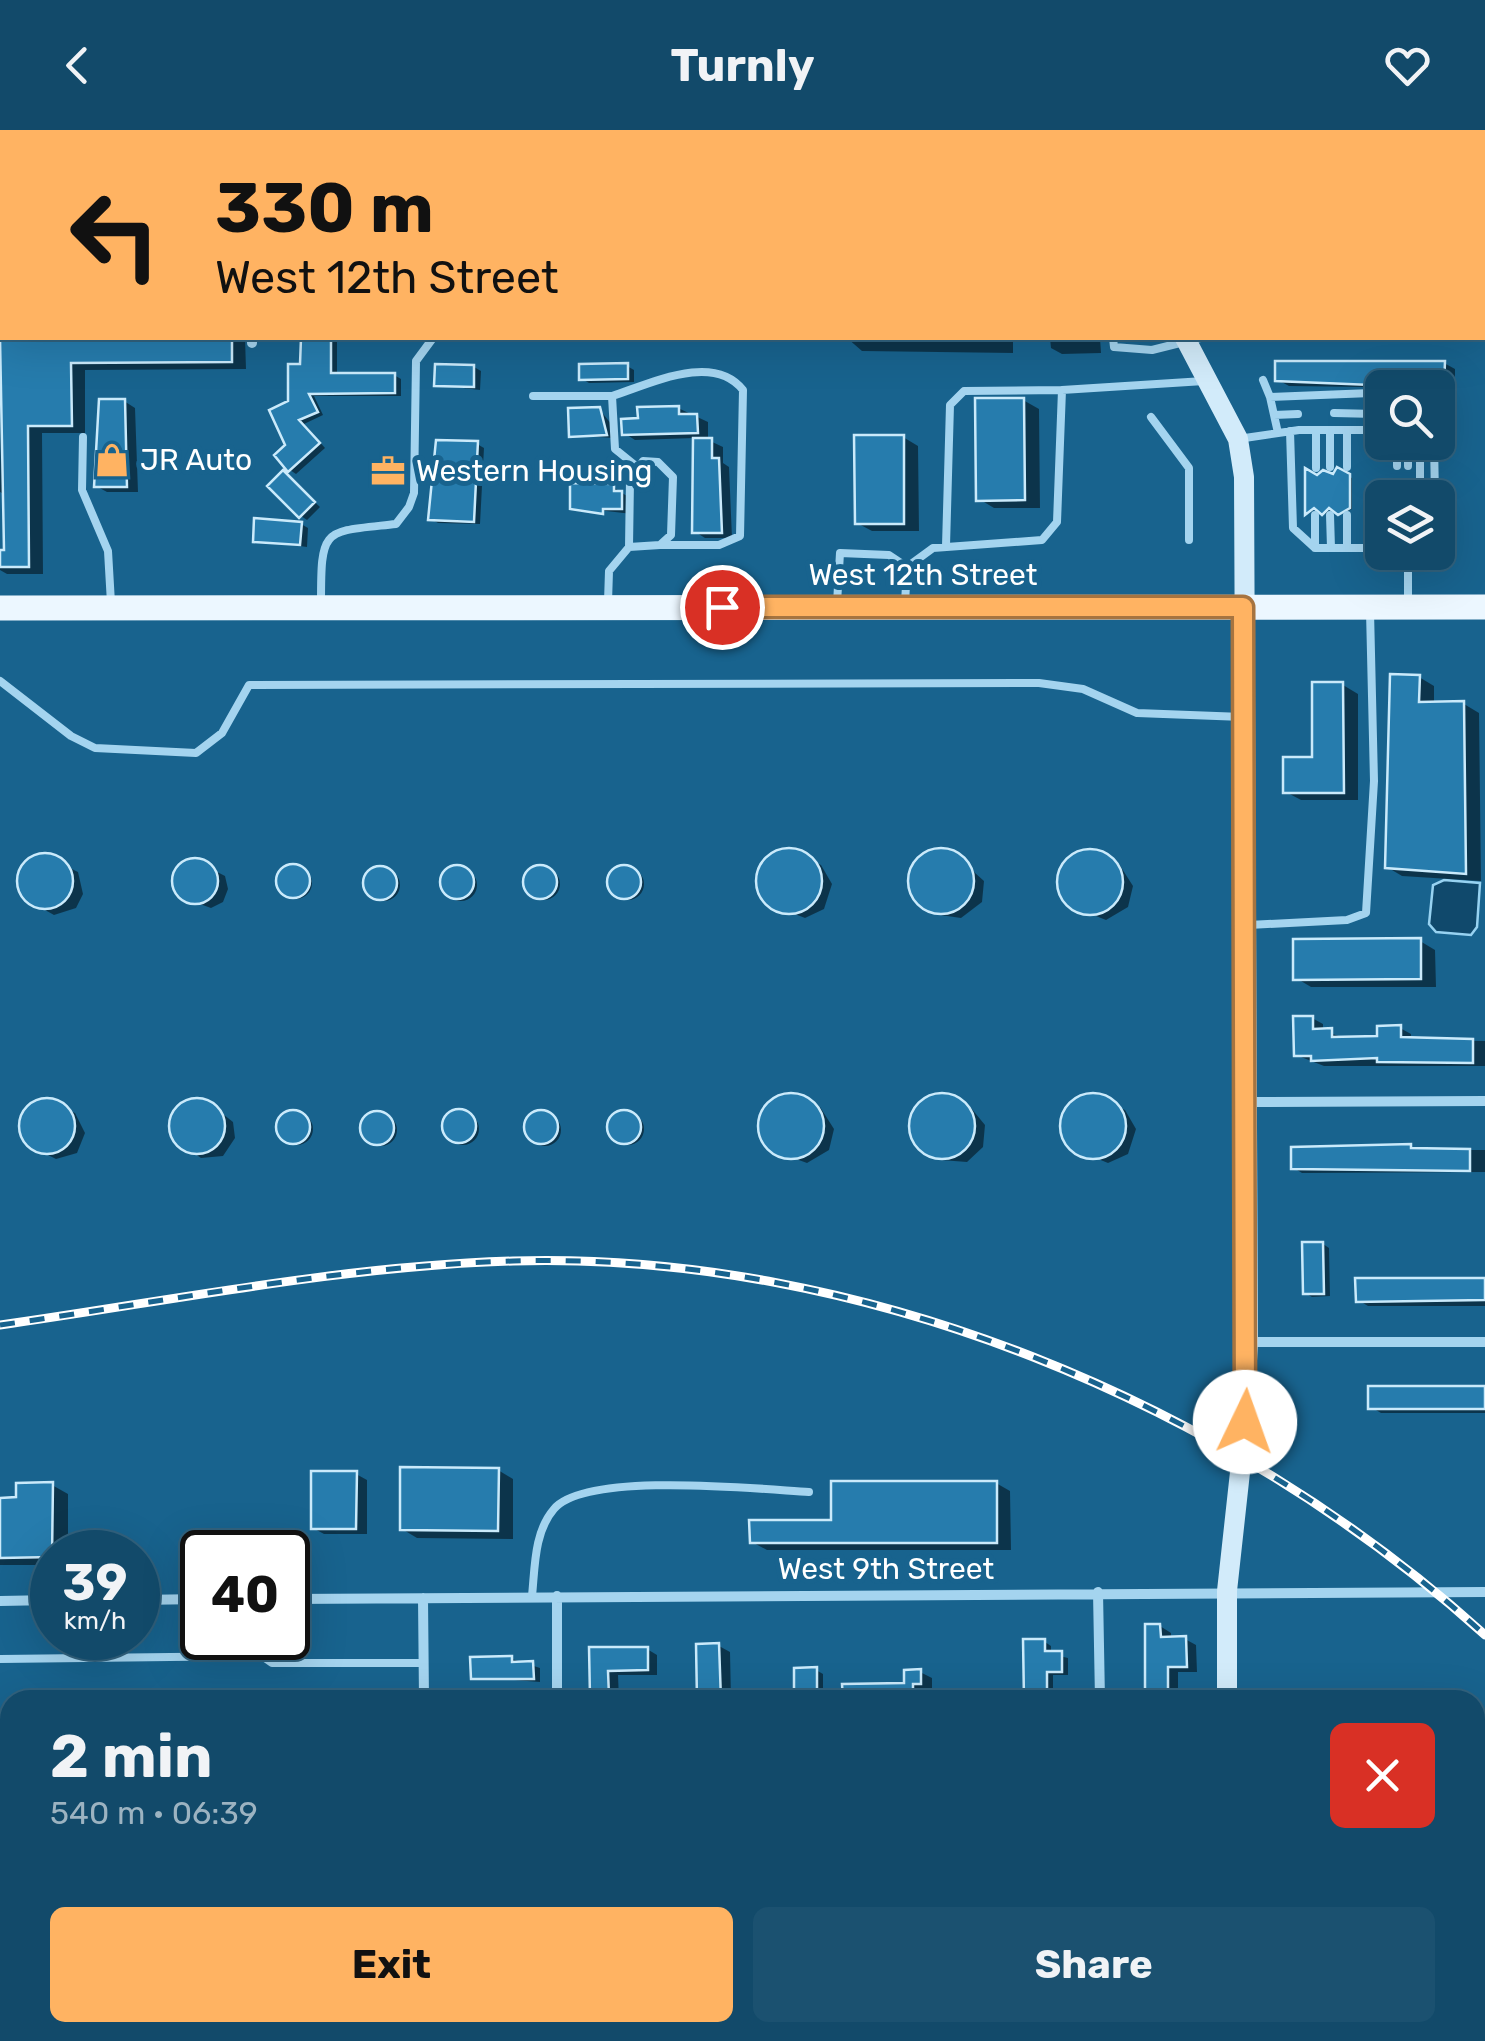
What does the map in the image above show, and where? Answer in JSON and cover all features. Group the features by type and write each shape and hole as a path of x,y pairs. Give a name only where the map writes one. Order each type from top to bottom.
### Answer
{"main road":[{"name":"West 12th Street","path":"0,608 1485,607"}],"street":[{"path":"1190,340 1238,439 1244,478 1248,1342 1242,1454 1227,1592 1226,1690"},
{"path":"1246,1102 1485,1101"},
{"path":"1248,1342 1485,1342"},
{"path":"1098,1592 1100,1690"},
{"name":"West 9th Street","path":"310,1599 1485,1592"},
{"path":"557,1596 557,1690"},
{"path":"424,1598 424,1690"},
{"path":"0,1600 30,1600"}],"lane":[{"path":"321,607 321,554 327,539 336,530 396,524 410,507 416,361 432,340"},
{"path":"1113,340 1114,347 1152,350 1190,340"},
{"path":"533,396 612,396 691,374 725,374 743,390 740,536 718,545 629,547"},
{"path":"946,546 950,405 964,391 1062,390 1209,380"},
{"path":"1263,380 1278,433"},
{"path":"904,607 907,567 933,548 1042,540 1057,522 1062,390"},
{"path":"1270,397 1365,394"},
{"path":"612,396 615,450 636,466"},
{"path":"1274,415 1298,414"},
{"path":"1334,414 1365,414"},
{"path":"1152,416 1189,468 1188,540"},
{"path":"1316,430 1316,468"},
{"path":"1330,430 1330,467"},
{"path":"1347,430 1347,467"},
{"path":"1238,439 1290,431 1365,430"},
{"path":"1290,431 1293,528 1315,548 1365,548"},
{"path":"83,437 82,490 108,551 111,607"},
{"path":"1397,460 1397,466"},
{"path":"1408,460 1408,466"},
{"path":"608,607 610,571 629,547 630,480 642,461 658,462 674,477 675,518 671,535 660,545"},
{"path":"1315,515 1315,548"},
{"path":"1330,515 1331,548"},
{"path":"1347,515 1347,548"},
{"path":"837,607 840,553 889,555 907,567"},
{"path":"1408,570 1408,607"},
{"path":"1245,926 1347,920 1366,913 1374,781 1370,607"},
{"path":"0,681 71,736 96,748 196,753 222,734 248,685 1039,683 1067,684 1099,694 1118,707 1150,715 1244,717"},
{"path":"532,1596 540,1531 556,1505 598,1488 809,1492"},
{"path":"0,1659 30,1659"},
{"path":"268,1660 424,1663"}],"shaded area":[{"path":"1444,880 1480,883 1477,927 1471,935 1436,932 1429,924 1433,885"}],"building":[{"path":"0,340 232,340 232,362 71,363 72,426 28,426 29,567 0,567 0,550 4,550"},
{"path":"301,340 331,340 331,373 395,373 395,393 309,394 318,412 299,420 320,443 288,472 274,455 285,445 269,410 288,401 288,364 300,364"},
{"path":"1275,361 1445,361 1445,370 1365,370 1365,385 1275,381"},
{"path":"628,363 628,379 579,380 579,364"},
{"path":"435,364 474,365 474,387 434,386"},
{"path":"975,398 1024,398 1025,500 976,501"},
{"path":"99,399 125,399 127,487 94,487"},
{"path":"679,406 679,414 697,414 698,433 622,435 621,419 638,418 637,407"},
{"path":"600,407 607,435 569,437 568,408"},
{"path":"854,435 904,435 904,524 855,524"},
{"path":"693,438 712,438 712,458 719,458 722,533 692,533"},
{"path":"436,440 478,441 474,522 428,520"},
{"path":"1337,467 1350,474 1350,508 1338,515 1329,508 1322,515 1314,508 1305,515 1305,468 1317,475 1323,470 1333,474"},
{"path":"283,470 315,502 299,518 267,486"},
{"path":"570,483 614,484 614,491 622,491 622,509 603,509 603,514 570,509"},
{"path":"254,518 302,522 300,545 253,542"},
{"path":"1390,674 1420,675 1419,702 1464,701 1466,874 1385,868"},
{"path":"1312,682 1343,682 1344,793 1283,793 1283,757 1312,757"},
{"path":"789,848 812,858 822,881 812,904 789,914 766,904 756,881 766,858"},
{"path":"941,848 964,858 974,881 964,904 941,914 918,904 908,881 918,858"},
{"path":"1090,849 1113,859 1123,882 1113,905 1090,915 1067,905 1057,882 1067,859"},
{"path":"45,853 65,861 73,881 65,901 45,909 25,901 17,881 25,861"},
{"path":"195,858 211,865 218,881 211,897 195,904 179,897 172,881 179,865"},
{"path":"293,864 305,869 310,881 305,893 293,898 281,893 276,881 281,869"},
{"path":"457,865 469,870 474,882 469,894 457,899 445,894 440,882 445,870"},
{"path":"540,865 552,870 557,882 552,894 540,899 528,894 523,882 528,870"},
{"path":"624,865 636,870 641,882 636,894 624,899 612,894 607,882 612,870"},
{"path":"380,866 392,871 397,883 392,895 380,900 368,895 363,883 368,871"},
{"path":"1421,938 1421,979 1293,980 1293,939"},
{"path":"1293,1016 1313,1016 1313,1029 1332,1028 1332,1037 1377,1036 1377,1026 1401,1025 1401,1037 1473,1039 1473,1063 1377,1062 1377,1058 1311,1061 1311,1056 1294,1056"},
{"path":"791,1093 814,1103 824,1126 814,1149 791,1159 768,1149 758,1126 768,1103"},
{"path":"942,1093 965,1103 975,1126 965,1149 942,1159 919,1149 909,1126 919,1103"},
{"path":"1093,1093 1116,1103 1126,1126 1116,1149 1093,1159 1070,1149 1060,1126 1070,1103"},
{"path":"47,1098 67,1106 75,1126 67,1146 47,1154 27,1146 19,1126 27,1106"},
{"path":"197,1098 217,1106 225,1126 217,1146 197,1154 177,1146 169,1126 177,1106"},
{"path":"459,1109 471,1114 476,1126 471,1138 459,1143 447,1138 442,1126 447,1114"},
{"path":"293,1110 305,1115 310,1127 305,1139 293,1144 281,1139 276,1127 281,1115"},
{"path":"541,1110 553,1115 558,1127 553,1139 541,1144 529,1139 524,1127 529,1115"},
{"path":"624,1110 636,1115 641,1127 636,1139 624,1144 612,1139 607,1127 612,1115"},
{"path":"377,1111 389,1116 394,1128 389,1140 377,1145 365,1140 360,1128 365,1116"},
{"path":"1411,1144 1411,1148 1470,1149 1470,1171 1291,1169 1291,1147"},
{"path":"1302,1242 1323,1242 1324,1294 1303,1294"},
{"path":"1355,1278 1485,1278 1485,1300 1356,1302"},
{"path":"1368,1386 1485,1386 1485,1409 1368,1409"},
{"path":"400,1467 499,1468 498,1531 400,1530"},
{"path":"311,1471 357,1471 356,1529 311,1529"},
{"path":"831,1481 997,1481 997,1543 750,1543 749,1520 831,1520"},
{"path":"53,1482 52,1530 30,1530 30,1557 0,1558 0,1498 16,1497 16,1483"},
{"path":"1145,1624 1160,1624 1161,1637 1186,1636 1187,1667 1168,1667 1168,1690 1145,1690"},
{"path":"1023,1639 1045,1639 1045,1651 1062,1651 1062,1672 1047,1672 1047,1690 1024,1690"},
{"path":"719,1643 721,1690 697,1690 696,1644"},
{"path":"589,1647 648,1647 648,1670 608,1671 609,1690 590,1690"},
{"path":"512,1656 512,1662 533,1661 534,1679 471,1679 470,1657"},
{"path":"817,1667 817,1690 794,1690 794,1668"},
{"path":"921,1669 921,1684 913,1684 913,1690 842,1690 842,1684 904,1683 904,1670"}],"railway":[{"path":"0,1325 320,1277 449,1264 513,1261 644,1265 776,1283 906,1314 1034,1357 1157,1412 1274,1477 1384,1552 1485,1635"}],"place":[{"name":"JR Auto","path":"112,460"},
{"name":"Western Housing","path":"388,471"}],"route":[{"path":"722,607 1243,607 1248,1308 1245,1422"}]}
